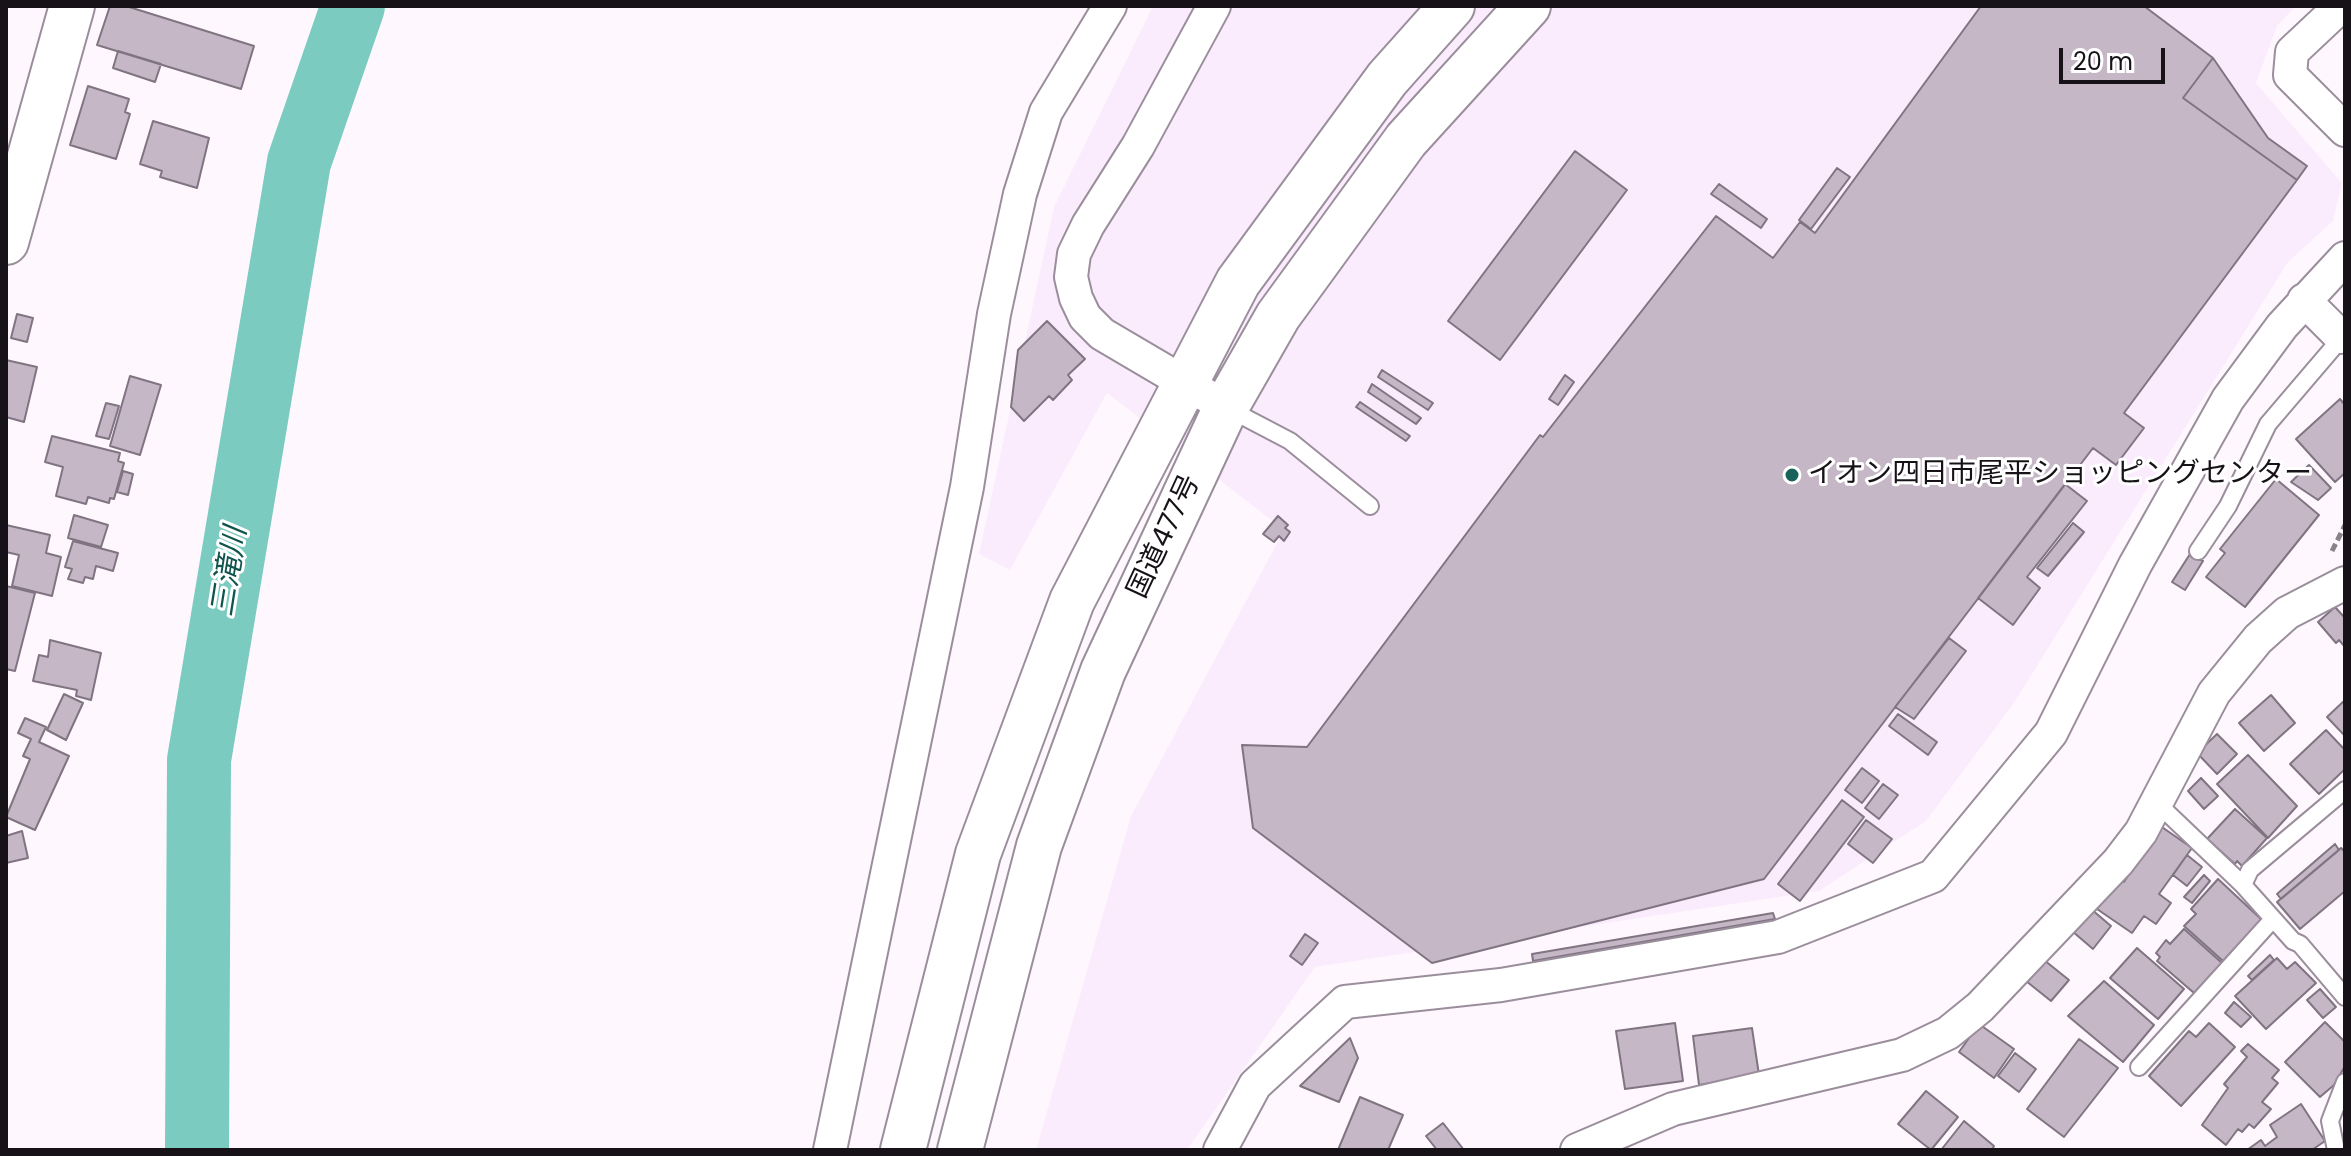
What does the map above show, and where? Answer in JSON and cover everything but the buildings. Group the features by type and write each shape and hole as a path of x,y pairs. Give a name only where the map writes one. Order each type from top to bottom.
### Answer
{"highway":[{"path":"6,242 72,6"},
{"name":"国道477号","path":"903,1150 978,854 1072,601 1238,282 1387,79 1452,6"},
{"name":"国道477号","path":"960,1150 1039,846 1103,671 1226,407 1287,303 1406,140 1477,58 1528,6"}],"street":[{"path":"830,1150 967,487 994,314 1013,222 1046,112 1110,6"},
{"path":"1214,6 1138,146 1088,225 1074,254 1071,277 1085,317 1102,334 1226,407"},
{"path":"2341,6 2292,52 2290,75 2345,130"},
{"path":"1220,1150 1255,1085 1345,1002 1501,985 1778,937 1933,876 2051,733 2135,565 2228,399 2304,300 2345,258"},
{"path":"2304,300 2339,340"},
{"path":"1577,1150 1673,1109 1902,1055 1934,1043 1980,1007 2101,882 2141,832 2214,693 2258,639 2287,613 2345,583"}],"lane":[{"path":"1477,58 1538,6"},
{"path":"2198,551 2228,506 2268,424 2339,340"},
{"path":"1226,407 1290,441 1370,506"},
{"path":"2243,885 2250,870 2345,790"},
{"path":"2156,802 2243,885 2345,997"},
{"path":"2139,1067 2273,919"},
{"path":"2336,1150 2330,1121 2345,1082"}],"shaded area":[{"path":"1153,6 2296,6 2277,26 2256,83 2342,183 2333,221 2288,262 2014,703 1926,821 1819,891 1315,967 1187,1150 1036,1150 1131,816 1284,530 1107,393 1010,570 979,554 1054,207"}],"waterway":[{"name":"三滝川","path":"197,1150 199,760 299,162 353,6"}],"place":[{"name":"イオン四日市尾平ショッピングセンター","path":"1792,475"}]}
